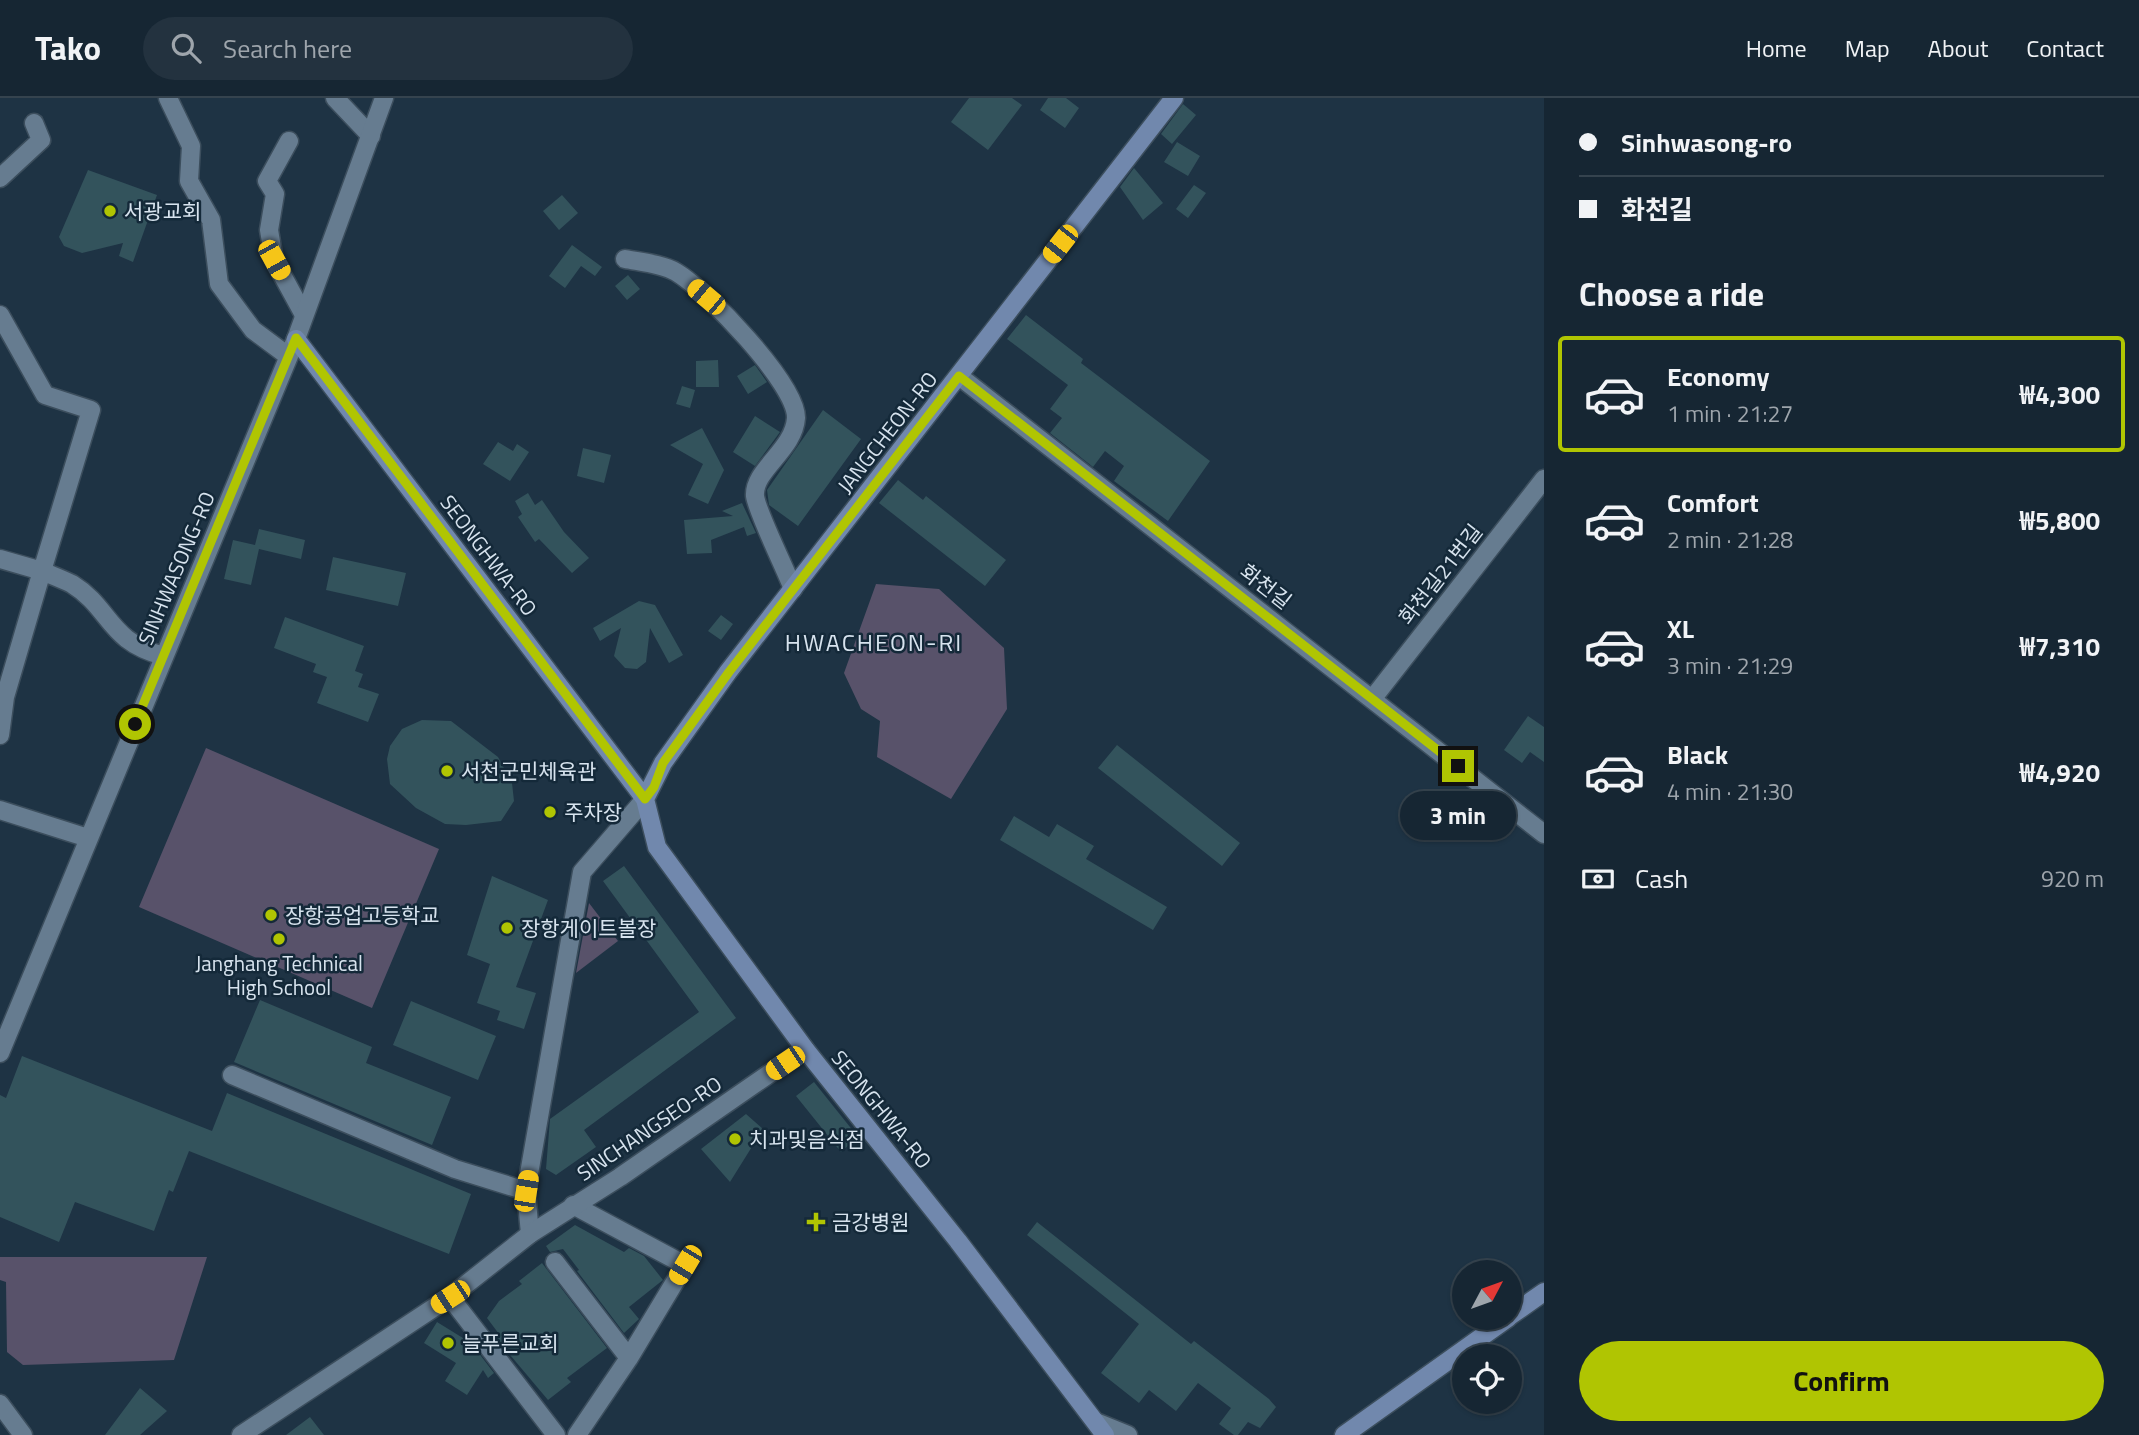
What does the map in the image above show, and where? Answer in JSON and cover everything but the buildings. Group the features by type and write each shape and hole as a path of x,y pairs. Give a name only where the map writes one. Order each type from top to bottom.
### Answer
{"main road":[{"name":"JANGCHEON-RO","path":"645,799 654,787 663,763 793,589 1174,98"},
{"name":"SEONGHWA-RO","path":"296,338 645,799 657,847 805,1049 1101,1428"},
{"path":"1522,1308 1544,1292"},
{"path":"1344,1435 1491,1330"}],"street":[{"path":"168,98 191,146 189,181 211,220 219,284 253,330 288,356"},
{"path":"335,98 371,136"},
{"name":"SINHWASONG-RO","path":"0,1053 296,338 384,98"},
{"path":"0,178 41,140 34,123"},
{"path":"289,141 267,181 275,194 270,230 274,260 304,315"},
{"path":"625,259 675,272 703,294 758,349 786,394 796,415 791,440 759,479 755,496 793,589"},
{"path":"0,315 45,395 91,410 5,697 0,735"},
{"name":"화천길","path":"959,376 1544,834"},
{"name":"화천길21번길","path":"1373,698 1544,479"},
{"path":"0,559 41,571 72,584 121,636 145,651 164,656"},
{"path":"530,1234 526,1191 582,872 645,799"},
{"path":"0,810 88,838"},
{"name":"SINCHANGSEO-RO","path":"241,1435 450,1297 530,1234 620,1177 805,1049"},
{"path":"232,1074 456,1169 526,1191"},
{"path":"573,1205 685,1265 629,1358 577,1435"},
{"path":"555,1262 629,1358"},
{"path":"450,1297 556,1435"},
{"path":"0,1404 23,1435"},
{"path":"1101,1428 1128,1435"}],"shaded area":[{"path":"876,584 939,589 1004,648 1007,709 951,799 877,757 880,721 861,709 844,673"},
{"path":"206,748 439,849 372,1008 139,907"},
{"path":"589,903 618,941 576,973"},
{"path":"0,1257 207,1257 174,1360 23,1365 7,1352 6,1282 0,1280"}],"place":[{"name":"서광교회","path":"110,211"},
{"name":"서천군민체육관","path":"447,771"},
{"name":"주차장","path":"550,812"},
{"name":"장항공업고등학교","path":"271,915"},
{"name":"장항게이트볼장","path":"507,928"},
{"name":"Janghang Technical High School","path":"279,939"},
{"name":"치과및음식점","path":"735,1139"},
{"name":"금강병원","path":"816,1222"},
{"name":"늘푸른교회","path":"448,1343"}],"district":[{"name":"HWACHEON-RI","path":"874,642"}],"route":[{"path":"135,724 296,338 645,799 654,787 663,763 729,672 959,376 1458,766"}]}
